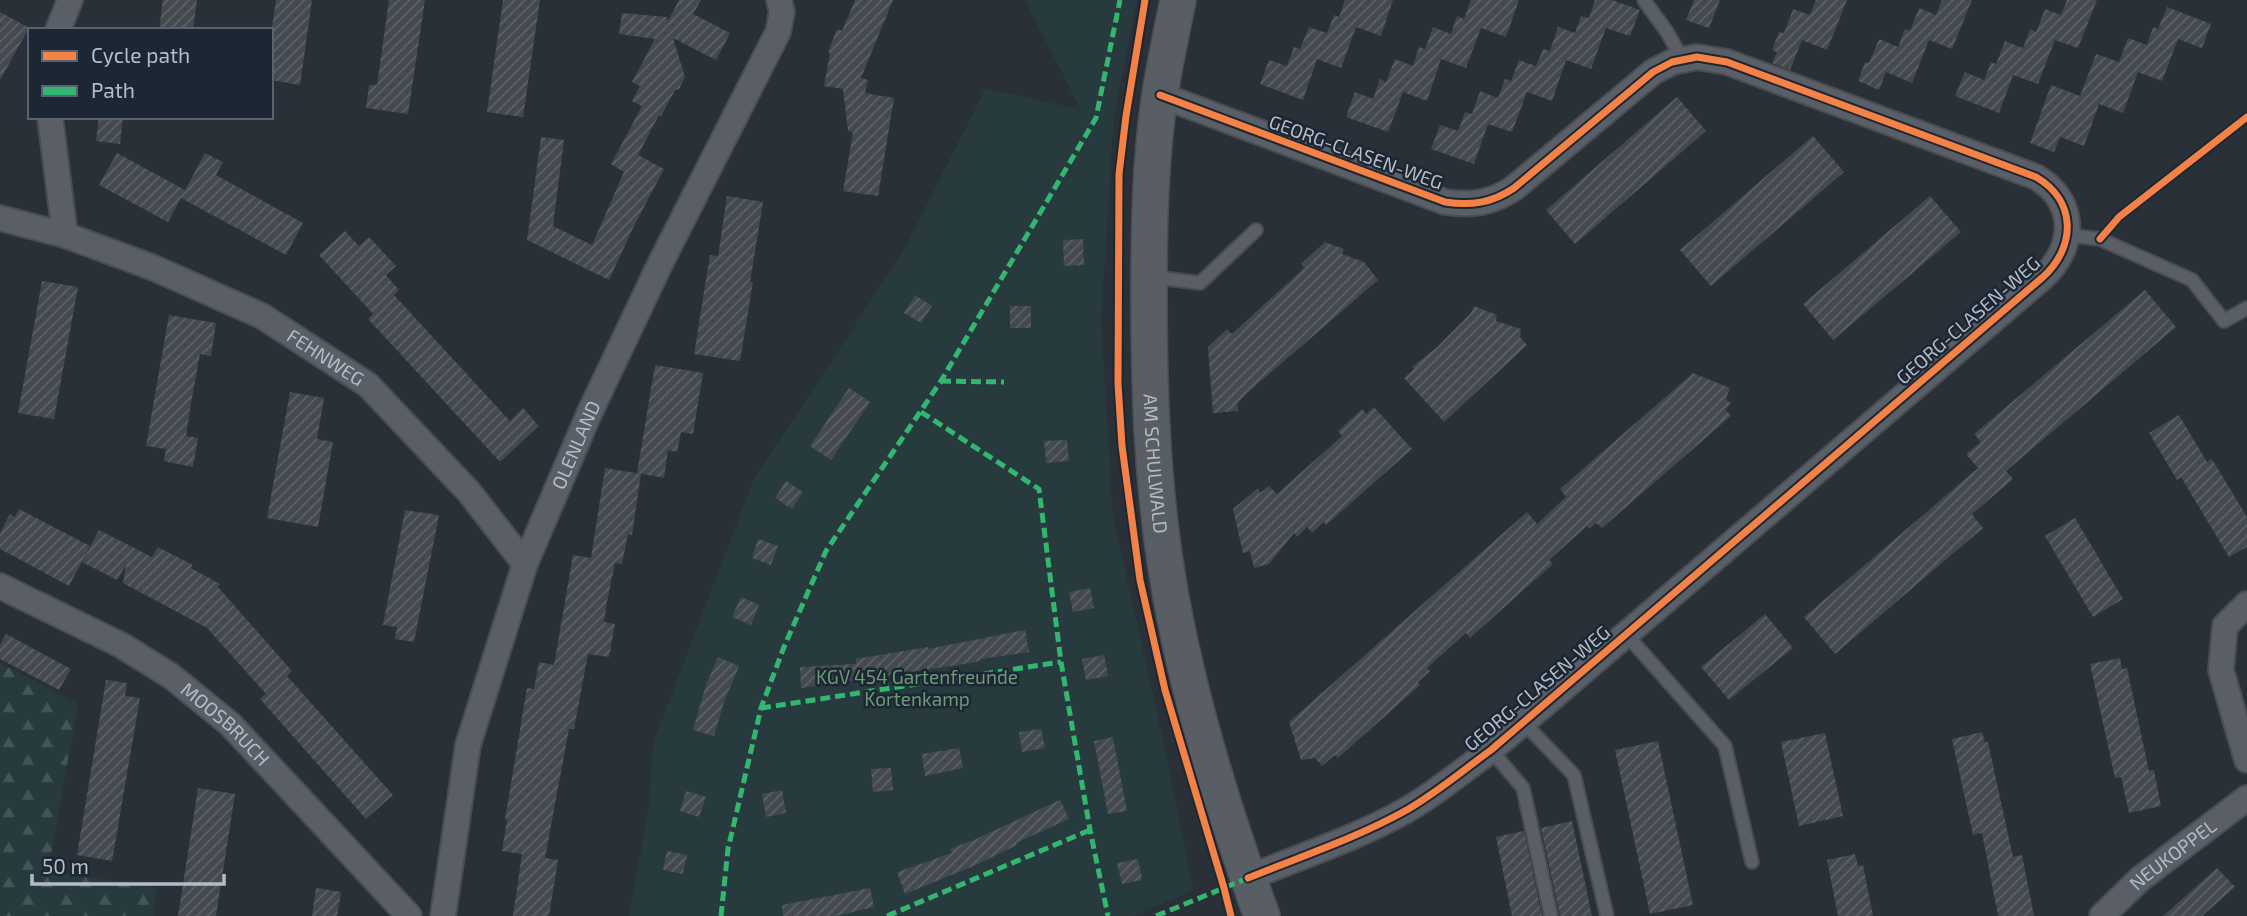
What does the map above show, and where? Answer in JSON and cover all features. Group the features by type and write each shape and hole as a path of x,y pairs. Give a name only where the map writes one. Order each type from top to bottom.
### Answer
{"street":[{"path":"59,28 70,0"},
{"name":"OLENLAND","path":"443,916 468,745 525,564 589,414 656,273 778,32 782,12 779,0"},
{"name":"AM SCHULWALD","path":"1178,0 1160,95 1151,211 1149,384 1152,452 1167,575 1184,658 1226,814 1262,916"},
{"name":"GEORG-CLASEN-WEG","path":"1160,95 1445,202 1476,204 1490,201 1514,188 1653,72 1697,57 1727,62 2036,177 2061,201 2067,218 2067,235 2059,260 2043,277 1491,750 1404,812 1248,878"},
{"path":"50,119 65,235"},
{"name":"FEHNWEG","path":"0,218 65,235 154,268 262,316 368,385 469,492 525,564"},
{"name":"MOOSBRUCH","path":"0,586 121,645 191,692 230,724 409,916"},
{"path":"2247,604 2225,626 2221,670 2247,760"},
{"name":"NEUKOPPEL","path":"2102,916 2140,879 2247,798"}],"lane":[{"path":"1644,0 1667,32 1682,60"},
{"path":"1149,276 1200,283 1256,230"},
{"path":"2067,235 2100,239 2192,280 2224,321 2247,308"},
{"path":"1626,634 1725,746 1752,862"},
{"path":"1523,722 1574,775 1607,916"},
{"path":"1491,750 1523,788 1551,916"}],"green space":[{"name":"KGV 454 Gartenfreunde Kortenkamp","path":"1025,0 1137,0 1114,116 1101,321 1113,516 1165,749 1193,891 1132,916 629,916 649,806 653,743 754,479 903,252 985,89 1080,109"},
{"path":"0,663 78,704 48,871 157,888 153,916 0,916"}],"building":[{"path":"163,0 197,0 193,28 159,28"},
{"path":"276,0 312,0 300,85 273,80 272,28"},
{"path":"389,0 425,0 408,114 366,108 369,85 377,85"},
{"path":"503,0 540,0 523,117 487,112"},
{"path":"679,0 701,0 693,14 730,33 716,60 673,38 685,77 661,116 659,115 638,155 664,169 609,280 527,240 541,137 564,140 553,226 592,245 624,172 611,164 642,106 632,101 640,86 632,82 655,39 619,34 622,13 667,17 668,21"},
{"path":"855,0 893,0 861,78 868,80 865,93 894,98 878,196 843,191 853,132 848,131 843,89 824,86 830,53 828,52 837,29 842,31"},
{"path":"1345,0 1393,0 1381,36 1356,27 1341,68 1317,59 1303,100 1260,84 1269,60 1287,66 1294,47 1300,49 1309,27 1327,33 1334,15 1339,17"},
{"path":"1471,0 1519,0 1506,37 1481,28 1466,68 1441,59 1427,101 1403,92 1388,132 1346,117 1355,92 1373,99 1380,79 1386,82 1395,59 1413,66 1419,47 1425,49 1433,27 1451,34 1457,16 1464,19"},
{"path":"1595,0 1612,0 1640,10 1630,36 1606,28 1591,69 1566,60 1552,101 1527,92 1512,132 1488,124 1474,164 1431,149 1440,125 1458,131 1465,112 1472,114 1480,91 1498,98 1505,79 1511,81 1519,60 1536,66 1543,49 1550,51 1558,27 1575,33 1581,16 1589,18"},
{"path":"1694,0 1720,0 1709,28 1686,20"},
{"path":"1816,0 1847,0 1827,50 1802,40 1790,70 1772,63 1777,52 1772,50 1779,32 1784,33 1793,9 1810,15"},
{"path":"1942,0 1972,0 1952,49 1929,40 1912,83 1886,72 1879,90 1858,81 1865,62 1869,63 1879,39 1898,47 1905,29 1910,31 1919,8 1936,15"},
{"path":"2067,0 2097,0 2078,48 2055,40 2038,84 2013,75 1999,113 1955,96 1965,72 1984,80 1991,62 1996,64 2005,41 2023,48 2030,29 2036,32 2045,9 2061,15"},
{"path":"2167,7 2211,24 2202,48 2178,39 2162,81 2138,72 2123,113 2099,104 2084,146 2060,137 2054,152 2030,143 2051,85 2080,96 2096,54 2119,62 2128,38 2147,45 2153,27 2158,29"},
{"path":"0,12 29,28 0,80"},
{"path":"1677,97 1706,131 1575,244 1546,210"},
{"path":"99,119 123,119 120,144 96,141"},
{"path":"1813,136 1844,172 1711,286 1680,250"},
{"path":"117,153 185,190 205,153 223,162 216,175 303,223 286,255 181,198 168,222 99,185"},
{"path":"727,196 763,202 740,361 694,354 710,255 718,256"},
{"path":"1930,196 1961,232 1833,340 1803,304"},
{"path":"345,231 359,246 369,237 396,266 386,275 399,290 394,295 510,421 523,408 539,426 500,462 368,319 373,314 319,255"},
{"path":"1083,239 1084,265 1064,266 1063,240"},
{"path":"1325,242 1344,249 1342,254 1364,262 1378,280 1247,393 1237,404 1238,411 1213,413 1208,347 1227,329 1232,334 1304,268 1301,264"},
{"path":"42,281 78,287 54,419 18,413"},
{"path":"2145,290 2176,327 2006,471 2013,479 1972,514 1983,528 1835,654 1804,617 1978,468 1966,454 1981,442 1974,434"},
{"path":"915,295 932,306 921,323 904,313"},
{"path":"1010,306 1031,306 1031,328 1010,328"},
{"path":"1474,306 1497,315 1496,321 1521,329 1520,337 1527,345 1444,422 1404,378 1414,369 1412,367 1437,347 1471,313"},
{"path":"169,315 216,323 211,356 200,354 191,403 186,436 198,438 193,467 164,461 166,449 146,446"},
{"path":"655,365 703,373 693,434 681,432 677,452 668,450 664,478 637,473"},
{"path":"1693,373 1730,388 1726,399 1731,404 1725,409 1731,416 1602,528 1596,523 1589,529 1587,526 1549,560 1553,564 1470,638 1466,633 1427,668 1430,671 1418,682 1420,685 1338,758 1335,755 1322,766 1315,758 1301,760 1289,722 1527,512 1537,524 1566,497 1560,489"},
{"path":"849,388 870,402 831,460 810,446"},
{"path":"290,392 324,398 317,439 333,442 318,527 267,518"},
{"path":"1374,407 1412,449 1326,525 1324,522 1312,533 1307,527 1297,537 1294,533 1269,564 1254,568 1250,551 1243,553 1233,509 1258,488 1260,493 1269,486 1277,494 1342,436 1338,431 1362,409 1366,414"},
{"path":"2179,415 2207,462 2212,459 2247,517 2247,547 2229,557 2181,477 2177,480 2149,433"},
{"path":"1067,440 1069,461 1046,463 1044,441"},
{"path":"605,468 641,474 632,535 628,534 622,564 615,563 607,602 604,622 615,624 609,657 588,654 574,729 569,729 545,858 558,860 549,916 513,916 522,854 502,851 527,688 534,689 539,662 554,665 573,555 591,558"},
{"path":"786,481 803,492 792,509 775,498"},
{"path":"19,509 90,546 69,586 0,549 0,533 10,514 15,517"},
{"path":"405,510 439,515 414,642 395,639 397,627 383,625"},
{"path":"2075,518 2123,599 2093,617 2045,536"},
{"path":"99,530 152,557 158,547 193,565 191,568 220,584 218,587 292,671 287,676 393,795 366,819 260,699 266,694 207,628 123,583 126,565 117,580 82,562"},
{"path":"758,539 778,546 771,565 752,558"},
{"path":"1090,588 1094,608 1073,612 1069,592"},
{"path":"741,597 759,605 751,625 732,617"},
{"path":"1765,614 1793,648 1729,700 1701,667"},
{"path":"1025,630 1029,652 801,688 800,667 856,664 856,659 928,649"},
{"path":"6,634 71,669 59,690 0,659 0,645"},
{"path":"1104,655 1108,676 1086,680 1082,659"},
{"path":"718,657 739,666 714,736 693,730 706,685"},
{"path":"2120,658 2122,669 2127,668 2149,771 2154,770 2161,806 2129,813 2121,777 2115,778 2090,664"},
{"path":"106,680 127,683 125,696 140,698 112,861 77,855"},
{"path":"1041,729 1045,748 1022,752 1019,732"},
{"path":"1982,732 1985,743 1988,742 2013,857 2022,855 2034,916 1998,916 1982,833 1973,835 1952,739"},
{"path":"1825,733 1843,816 1799,826 1781,742"},
{"path":"1113,737 1127,811 1108,814 1094,741"},
{"path":"1658,741 1693,905 1650,914 1615,750"},
{"path":"959,748 963,768 925,776 922,754"},
{"path":"891,768 893,790 873,792 871,769"},
{"path":"198,788 235,794 216,916 178,916"},
{"path":"782,790 786,813 766,817 762,794"},
{"path":"686,791 706,797 699,817 680,811"},
{"path":"1060,800 1069,819 976,865 905,894 897,872 952,853 950,849"},
{"path":"1572,821 1592,916 1560,916 1541,828"},
{"path":"1524,831 1542,916 1512,916 1496,837"},
{"path":"667,851 687,855 683,874 663,870"},
{"path":"1855,854 1858,866 1863,865 1873,916 1838,916 1827,860"},
{"path":"1138,859 1142,880 1122,884 1117,863"},
{"path":"2217,868 2235,887 2202,916 2163,916"},
{"path":"316,888 341,892 337,916 312,916"},
{"path":"870,888 874,907 836,916 783,916 782,905"}],"marked path":[{"path":"721,916 728,849 761,708 784,647 826,551 941,381 1096,118 1120,0"},
{"path":"941,381 1004,382"},
{"path":"921,412 1039,489 1061,662 1108,916"},
{"path":"761,708 1061,662"},
{"path":"887,916 1090,830"},
{"path":"1156,916 1248,878"}],"cycle path":[{"path":"1145,0 1119,174 1118,384 1122,446 1140,580 1165,690 1231,916"},
{"path":"1160,95 1445,202 1464,204 1489,200 1514,188 1653,72 1672,62 1697,57 1727,62 2036,177 2059,199 2065,211 2067,225 2062,252 2043,277 1491,750 1403,812 1346,839 1248,878"},
{"path":"2100,239 2119,217 2247,117"}]}
